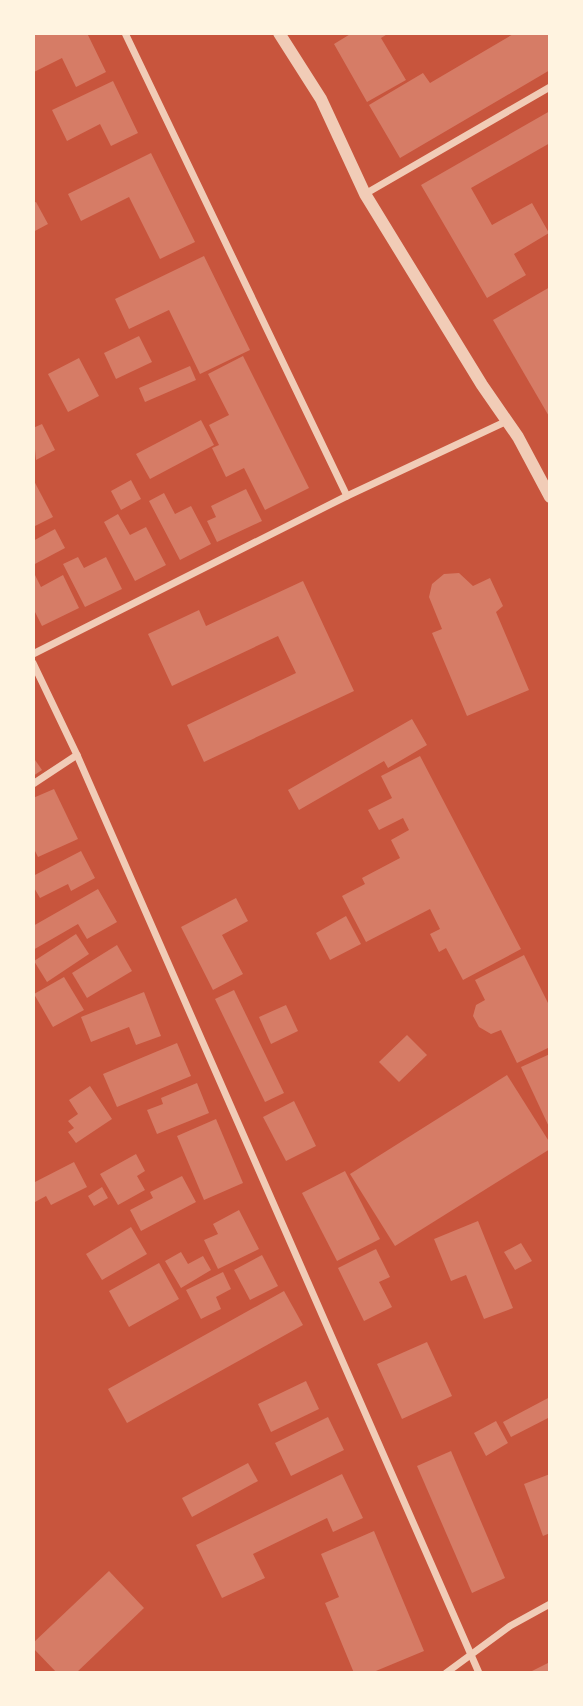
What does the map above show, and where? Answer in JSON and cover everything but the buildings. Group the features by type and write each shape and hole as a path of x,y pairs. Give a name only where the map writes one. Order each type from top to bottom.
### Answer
{"street":[{"path":"125,33 346,496"},
{"path":"279,33 321,99 365,194 482,386 508,420 550,496"},
{"path":"365,194 550,87"},
{"path":"33,654 346,496 508,420"},
{"path":"33,663 77,755 479,1673"},
{"path":"33,784 77,755"},
{"path":"446,1673 469,1655 550,1604"}]}
